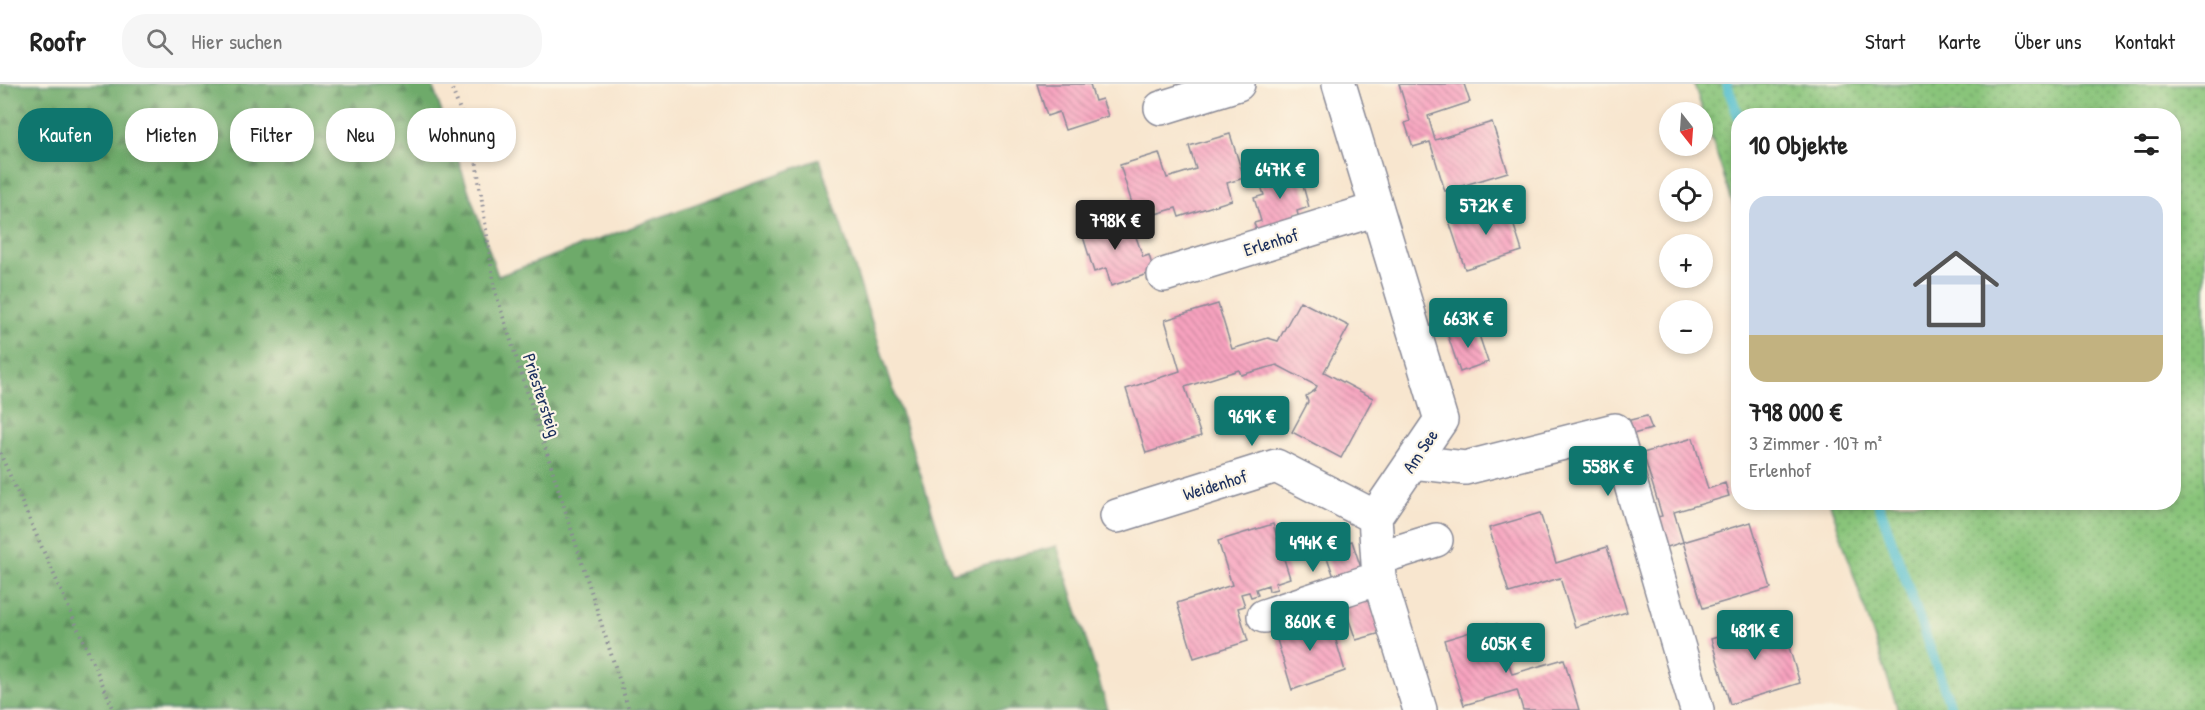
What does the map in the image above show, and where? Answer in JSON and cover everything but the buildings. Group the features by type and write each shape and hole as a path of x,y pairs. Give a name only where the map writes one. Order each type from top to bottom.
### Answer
{"street":[{"path":"1161,108 1238,84"},
{"name":"Am See","path":"1339,84 1441,420 1375,517"},
{"name":"Erlenhof","path":"1164,275 1377,209"},
{"path":"1413,462 1465,468 1615,430 1697,710"},
{"name":"Weidenhof","path":"1117,516 1276,466 1375,517"},
{"path":"1375,517 1378,568 1420,710"},
{"path":"1264,616 1378,568 1436,540"}],"path":[{"name":"Priestersteig","path":"450,84 474,146 495,291 629,710"},
{"path":"0,453 114,710"}],"green space":[{"path":"0,84 432,84 440,108 407,108 407,162 459,162 498,276 820,159 952,573 1057,546 1108,710 0,710"},
{"path":"1694,84 2205,84 2205,710 1898,710 1832,510 2181,510 2181,108 1731,108 1731,198 1713,143 1713,102 1700,102"}],"waterway":[{"path":"1727,84 1735,108"},
{"path":"1881,510 1952,710"}]}
